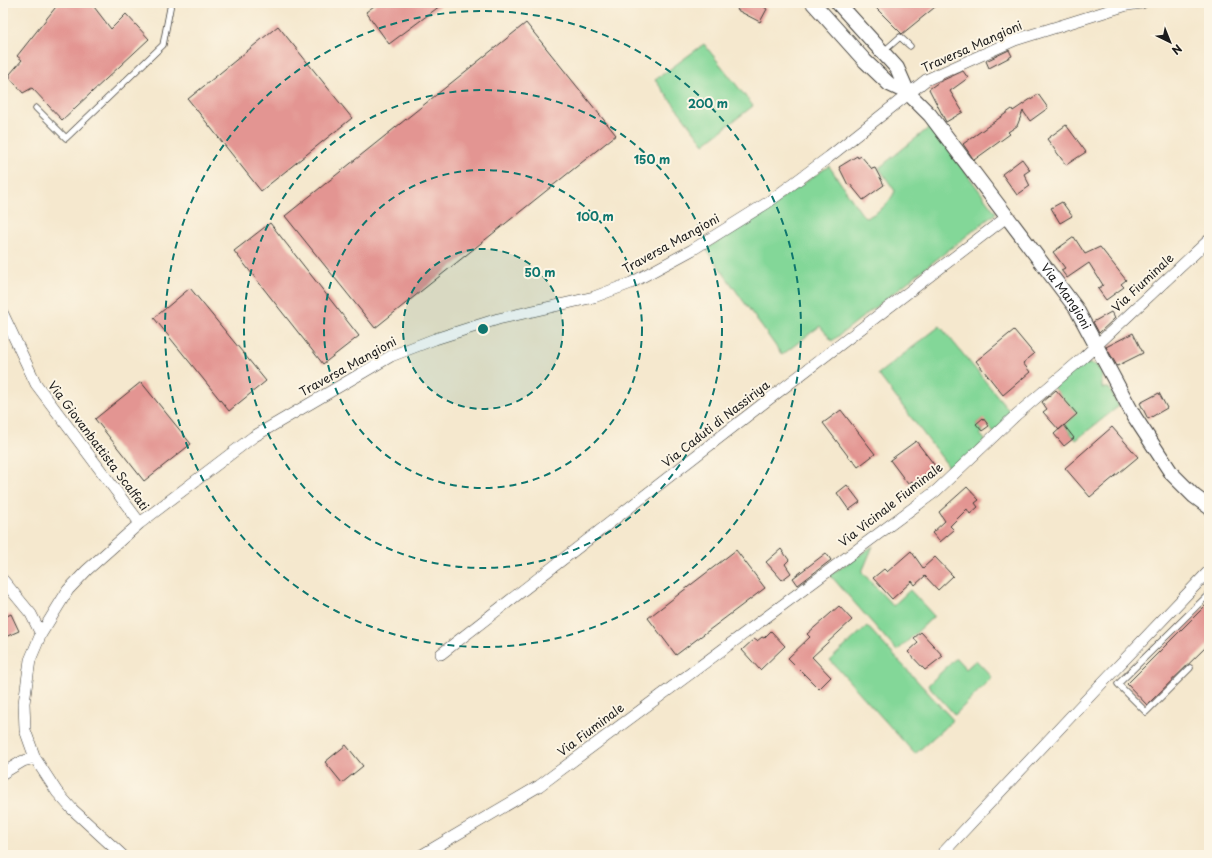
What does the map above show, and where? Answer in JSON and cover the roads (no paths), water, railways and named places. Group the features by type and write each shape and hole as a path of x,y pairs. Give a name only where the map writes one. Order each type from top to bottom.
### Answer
{"street":[{"name":"Via Mangioni","path":"813,3 867,63 889,84 908,93 930,115 1008,216 1076,308 1126,411 1172,474 1194,496 1209,507"},
{"name":"Traversa Mangioni","path":"140,523 253,437 391,356 435,339 498,319 594,297 632,283 668,264 767,203 830,157 926,80 1015,40 1127,5 1142,3"},
{"name":"Via Mangioni","path":"826,17 828,6 838,4 897,68 908,93"},
{"path":"867,63 871,53 881,50"},
{"name":"Via Caduti di Nassiriya","path":"441,654 753,411 1008,216"},
{"name":"Via Fiuminale","path":"1095,345 1209,240"},
{"name":"Via Giovanbattista Scalfati","path":"3,314 36,384 140,523 87,570 68,590 41,634 30,660 24,703 25,730 35,758 72,810 122,855"},
{"name":"Via Vicinale Fiuminale","path":"768,613 936,491 1095,345"},
{"path":"941,855 1108,676 1208,575"},
{"path":"3,580 31,614 41,634"},
{"name":"Via Fiuminale","path":"422,855 539,786 768,613"},
{"path":"3,773 23,761 35,758"}],"lane":[{"path":"36,108 66,138 163,45 171,3"},
{"path":"881,50 900,37 910,46"},
{"path":"1190,668 1146,712 1118,684 1209,594"}]}
